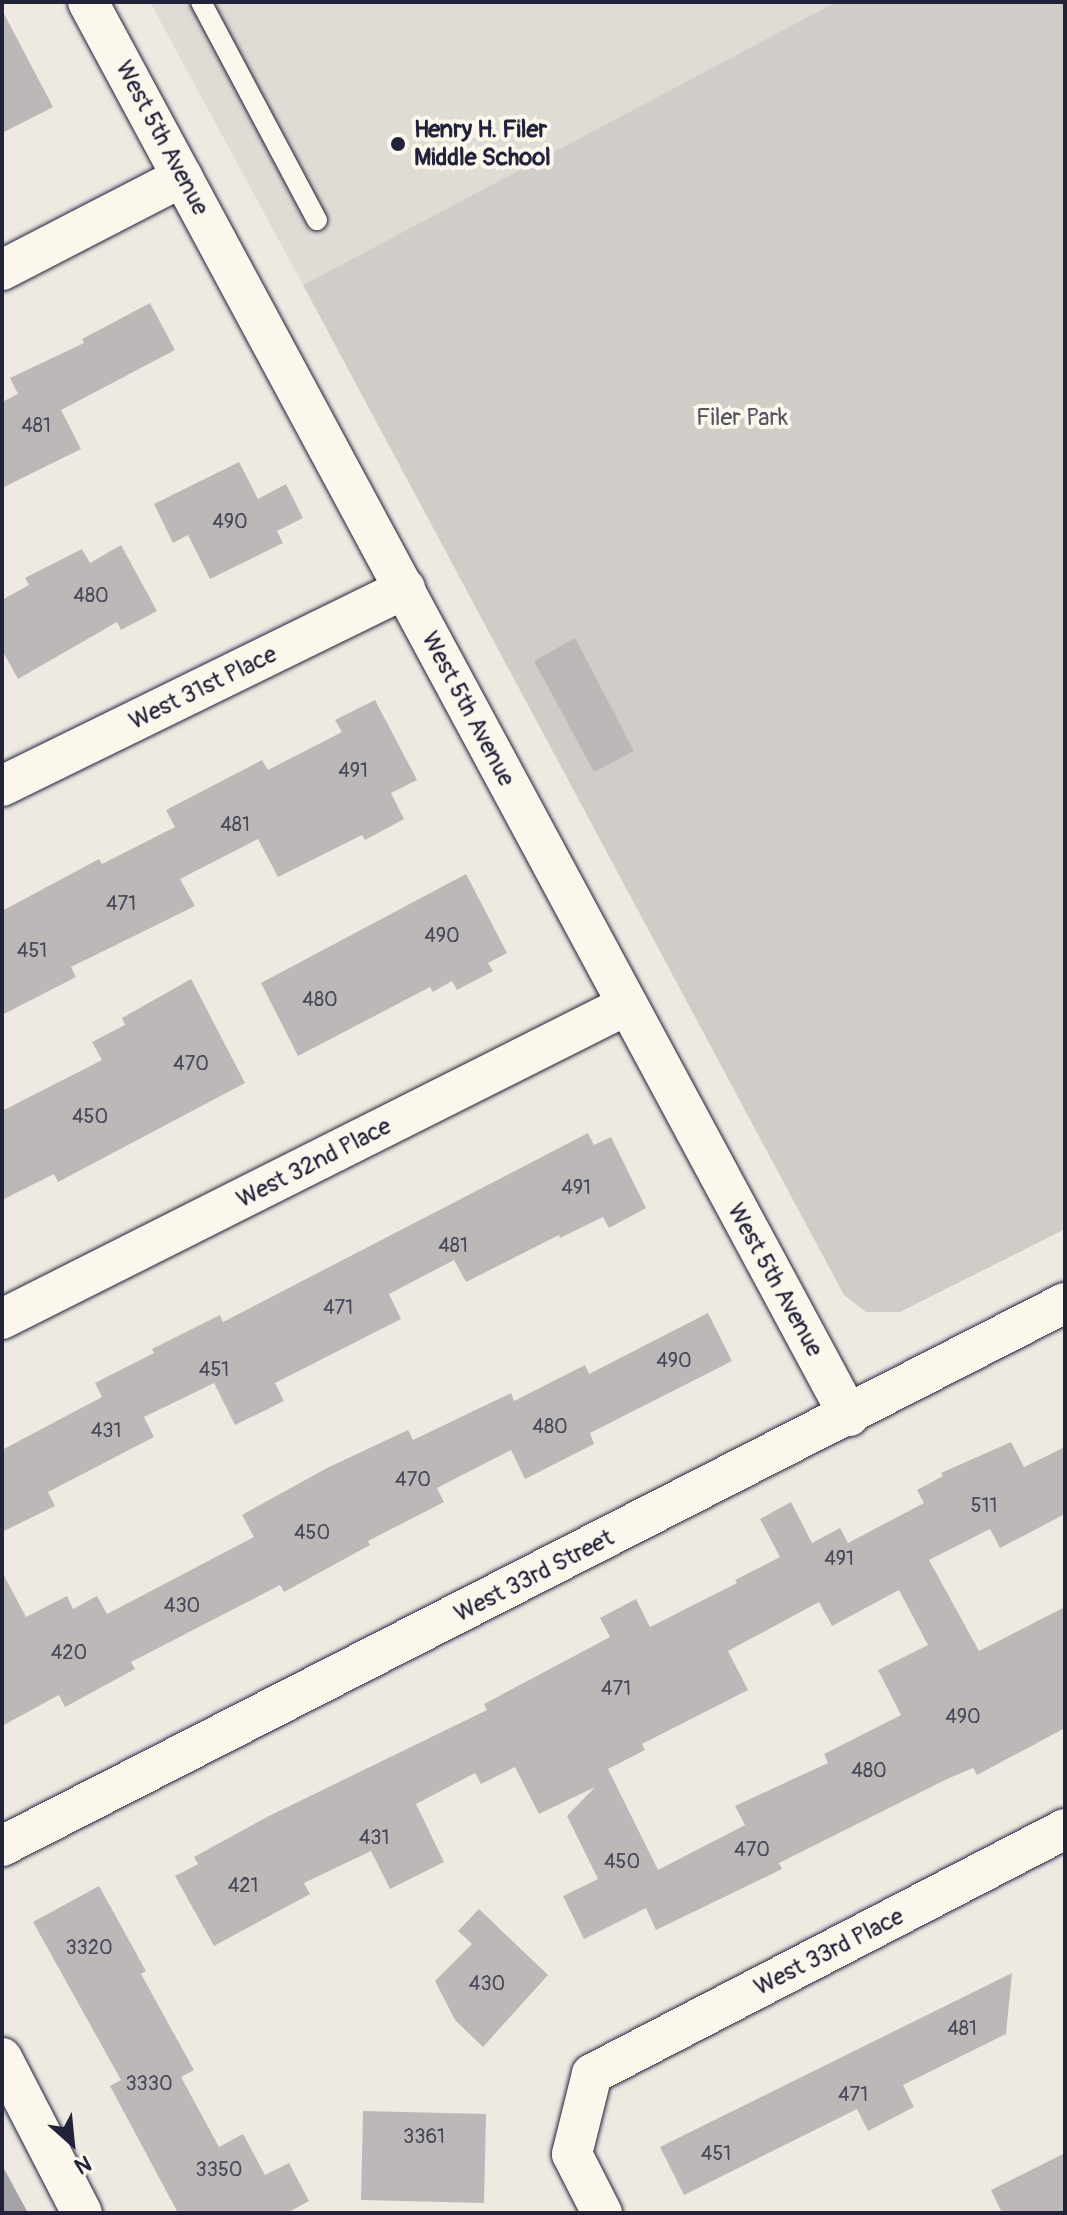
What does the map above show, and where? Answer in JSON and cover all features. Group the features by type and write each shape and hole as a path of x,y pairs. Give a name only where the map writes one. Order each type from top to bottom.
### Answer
{"street":[{"name":"West 5th Avenue","path":"88,2 405,589 625,1006 849,1416"},
{"path":"2,270 182,177"},
{"name":"West 31st Place","path":"2,786 405,589"},
{"name":"West 32nd Place","path":"2,1319 625,1006"},
{"name":"West 33rd Street","path":"2,1846 1065,1303"},
{"name":"West 33rd Place","path":"602,2213 572,2154 592,2074 1065,1829"},
{"path":"2,2058 82,2213"}],"lane":[{"path":"201,2 317,220"}],"shaded area":[{"name":"Henry H. Filer Middle School","path":"150,2 836,2 303,285"},
{"path":"2,2165 28,2213 2,2213"}],"green space":[{"name":"Filer Park","path":"836,2 1065,2 1065,1229 900,1312 866,1312 844,1295 303,285"}],"building":[{"path":"2,10 53,107 2,133"},
{"path":"150,303 175,350 61,410 81,449 2,488 2,402 18,394 10,378 84,343 82,339"},
{"path":"239,462 258,499 286,484 303,518 277,531 283,543 210,579 188,535 173,543 154,504"},
{"path":"121,545 157,611 121,630 117,622 18,679 2,650 2,600 29,585 25,578 82,549 90,563"},
{"path":"575,638 634,751 594,772 534,661"},
{"path":"375,700 417,780 391,793 404,819 365,840 362,835 278,877 258,839 180,879 195,906 71,967 76,977 2,1015 2,911 99,859 102,864 175,827 166,810 262,760 268,770 342,732 335,720"},
{"path":"466,874 507,953 488,963 493,971 457,990 452,981 433,992 430,987 298,1056 261,983"},
{"path":"191,979 245,1083 58,1182 54,1174 2,1200 2,1111 102,1060 92,1042 125,1025 122,1018"},
{"path":"588,1133 594,1145 611,1137 646,1208 609,1228 603,1217 560,1238 559,1235 466,1282 454,1260 389,1294 401,1319 275,1383 284,1401 235,1425 214,1383 144,1417 154,1437 48,1492 55,1506 2,1532 2,1450 102,1397 95,1383 154,1353 152,1349 220,1315 223,1322"},
{"path":"708,1313 732,1361 590,1433 594,1444 525,1479 511,1450 437,1488 444,1502 368,1541 370,1545 284,1592 280,1585 131,1662 135,1669 65,1707 59,1695 2,1726 2,1572 26,1617 67,1596 73,1609 97,1596 107,1614 254,1537 242,1515 327,1468 408,1430 413,1440 511,1393 514,1401 585,1365 589,1374"},
{"path":"1011,1442 1024,1467 1065,1447 1065,1514 1000,1548 990,1529 929,1560 979,1651 1065,1607 1065,1728 977,1775 973,1768 947,1779 779,1863 782,1869 656,1930 646,1908 584,1939 563,1896 598,1879 567,1816 595,1787 539,1814 515,1767 481,1784 475,1773 416,1804 444,1862 390,1889 371,1851 304,1883 310,1894 214,1946 175,1876 198,1864 194,1857 267,1817 487,1710 484,1704 610,1637 600,1618 636,1599 650,1627 737,1583 735,1580 780,1557 760,1519 791,1502 812,1543 840,1528 848,1543 924,1503 917,1490 943,1476 941,1473","holes":["899,1590 928,1645 878,1670 901,1715 824,1754 828,1763 735,1806 745,1825 658,1870 608,1769 645,1750 642,1744 748,1690 728,1651 819,1602 832,1626"]},
{"path":"99,1886 146,1971 141,1974 194,2070 181,2077 219,2147 243,2134 265,2175 289,2163 309,2201 287,2213 178,2213 110,2086 121,2080 33,1922"},
{"path":"479,1909 548,1975 483,2047 455,2020 435,1981 472,1944 458,1931"},
{"path":"1012,1973 1006,2034 903,2085 914,2107 868,2131 857,2109 684,2195 660,2147"},
{"path":"363,2111 486,2114 484,2203 361,2200"},
{"path":"1065,2153 1065,2213 1002,2213 991,2190"}],"place":[{"name":"Henry H. Filer Middle School","path":"398,144"}]}
